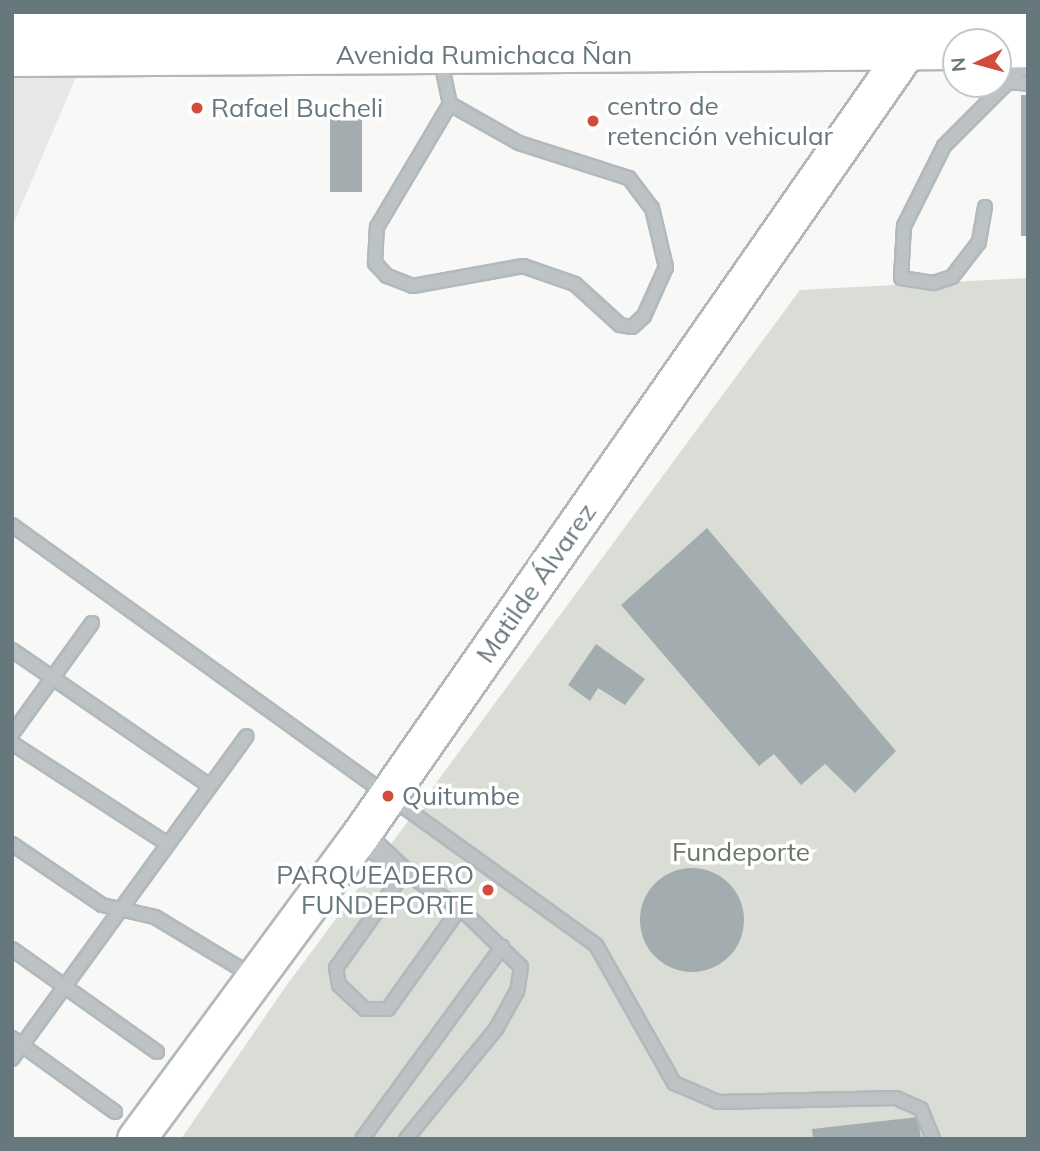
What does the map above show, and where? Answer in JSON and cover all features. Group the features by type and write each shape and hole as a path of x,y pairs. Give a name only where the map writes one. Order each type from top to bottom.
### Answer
{"main road":[{"path":"906,51 908,13"},
{"name":"Avenida Rumichaca Ñan","path":"12,23 1028,13"},
{"path":"438,18 439,56"},
{"path":"1012,58 1028,48"},
{"name":"Avenida Rumichaca Ñan","path":"12,57 942,50"},
{"name":"Matilde Álvarez","path":"126,1125 254,978 360,836 906,51"}],"lane":[{"path":"439,56 450,104 377,227 375,263 413,286 523,266 575,284 620,325 632,327 644,316 666,267 665,248 652,208 629,178 519,143 450,104"},
{"path":"1012,72 1028,84"},
{"path":"978,98 944,146 904,226 901,278 933,283 952,277 979,242 985,207"},
{"path":"12,525 245,687 388,796 596,945 674,1083 718,1102 896,1098 921,1109 933,1139"},
{"path":"12,734 92,623"},
{"path":"12,650 209,786"},
{"path":"12,1059 17,1042 65,988 123,909 166,842 247,736"},
{"path":"12,743 166,842"},
{"path":"360,836 460,908 521,967 517,991 496,1029 406,1139"},
{"path":"12,844 102,905 123,909 182,931 254,978"},
{"path":"406,870 336,968 339,985 365,1009 388,1009 460,908"},
{"path":"362,1139 502,947"},
{"path":"12,949 157,1052"},
{"path":"17,1042 126,1125"}],"shaded area":[{"path":"12,73 77,75 12,227"}],"green space":[{"name":"Fundeporte","path":"1028,278 1028,1139 181,1139 284,989 800,290"}],"building":[{"path":"1021,95 1028,95 1028,236 1021,236"},
{"path":"330,118 362,118 362,192 330,192"},
{"path":"707,528 896,751 855,793 825,764 801,785 774,754 759,766 621,605"},
{"path":"596,644 645,679 625,705 598,688 590,701 568,685"},
{"path":"692,868 712,872 729,883 740,900 744,920 740,940 729,957 712,968 692,972 672,968 655,957 644,940 640,920 644,900 655,883 672,872"},
{"path":"918,1117 921,1139 813,1139 812,1129"}],"place":[{"name":"Rafael Bucheli","path":"197,108"},
{"name":"centro de retención vehicular","path":"593,121"},
{"name":"Quitumbe","path":"388,796"},
{"name":"PARQUEADERO FUNDEPORTE","path":"488,890"}]}
